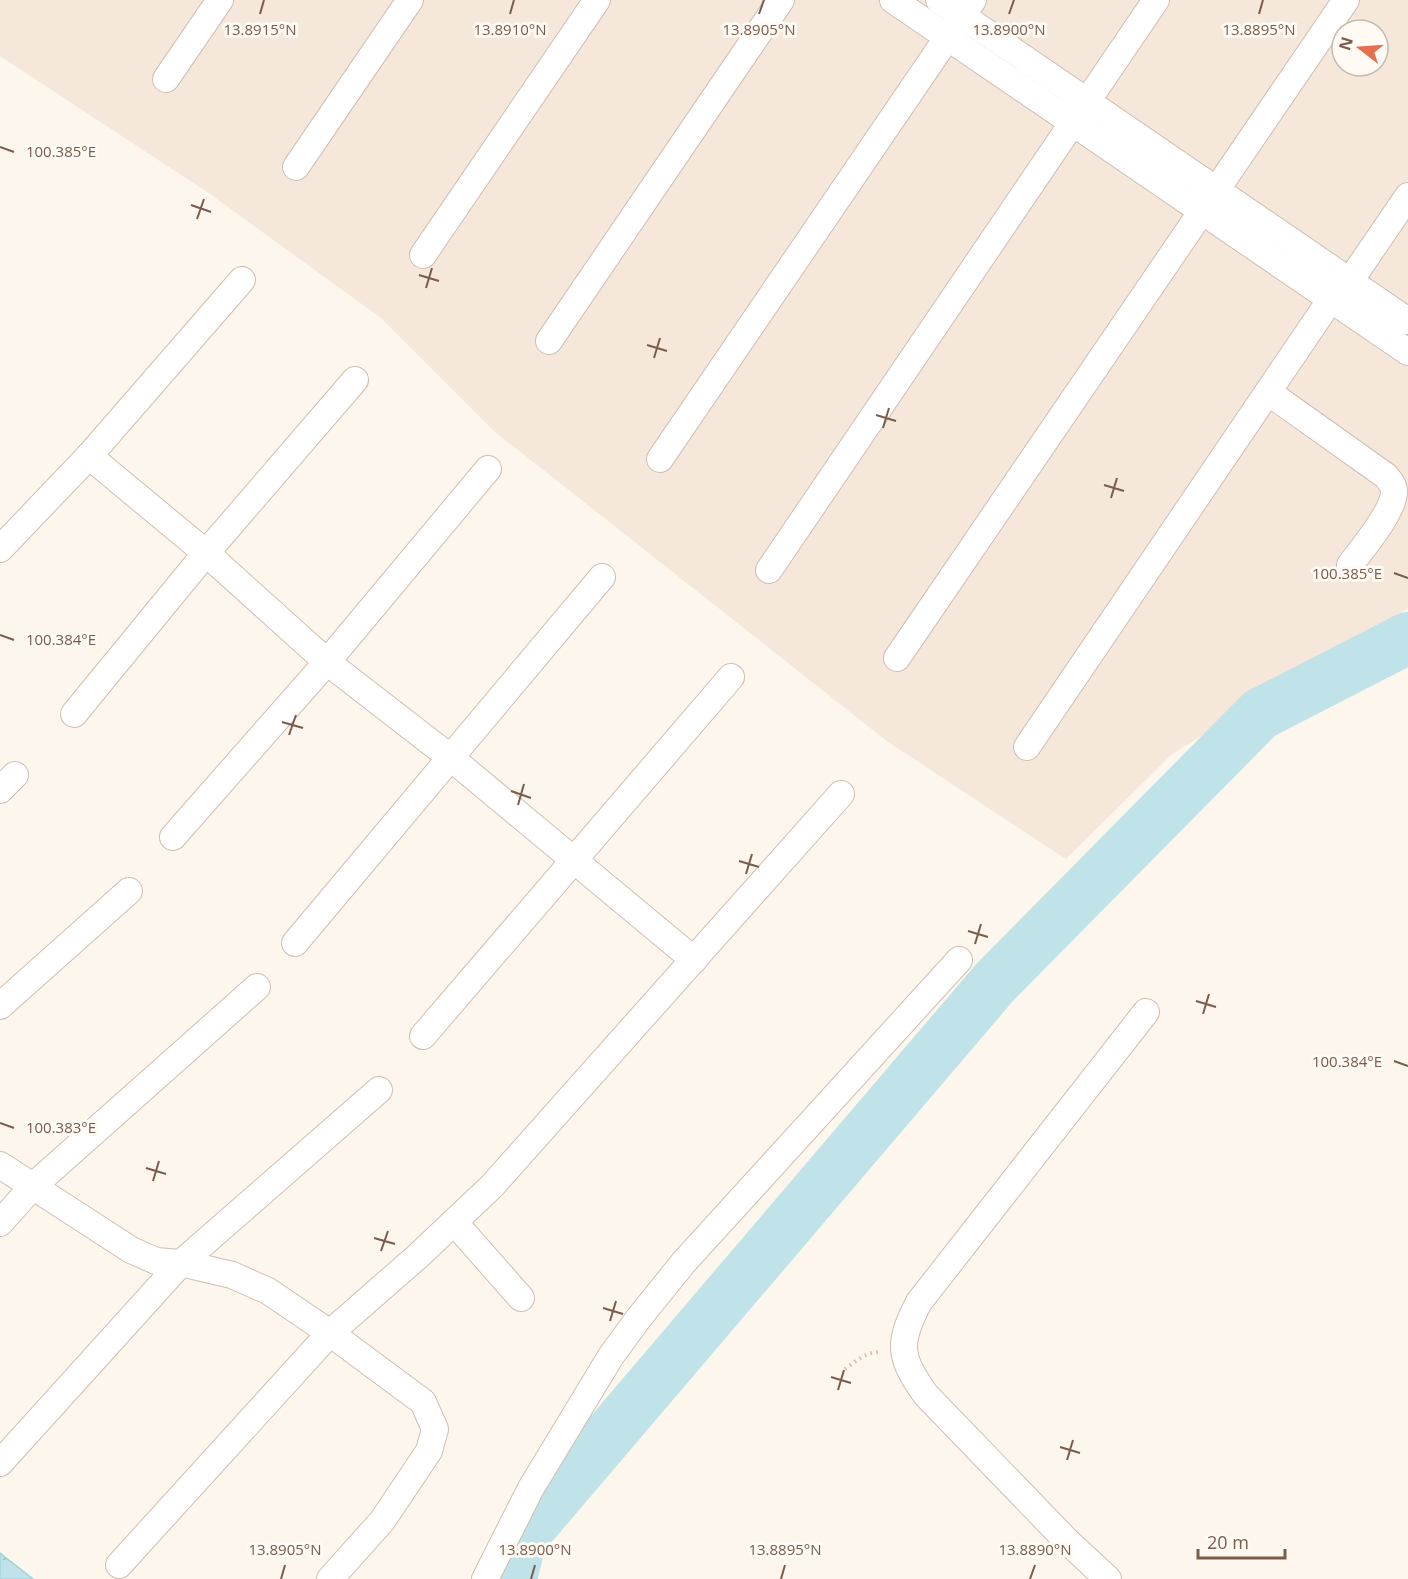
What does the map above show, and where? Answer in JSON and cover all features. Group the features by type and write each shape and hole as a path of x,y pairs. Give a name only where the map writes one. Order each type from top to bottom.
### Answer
{"street":[{"path":"166,79 220,0"},
{"path":"296,167 410,0"},
{"path":"423,255 597,0"},
{"path":"549,341 781,0"},
{"path":"893,0 1408,352"},
{"path":"939,0 968,8 1087,101 1408,321"},
{"path":"768,570 1156,0"},
{"path":"897,658 1346,0"},
{"path":"660,459 968,8"},
{"path":"1027,747 1331,300 1350,281 1408,196"},
{"path":"0,549 89,456 242,280"},
{"path":"74,714 206,553 355,380"},
{"path":"1269,392 1386,476 1392,483 1394,493 1387,514 1350,565"},
{"path":"89,456 206,553 327,662 451,758 694,960"},
{"path":"173,837 327,662 488,469"},
{"path":"295,943 602,577"},
{"path":"423,1036 731,677"},
{"path":"119,1565 330,1333 492,1186 841,794"},
{"path":"0,1006 129,891"},
{"path":"485,1579 531,1488 606,1364 638,1319 684,1262 959,960"},
{"path":"0,1223 32,1187 257,987"},
{"path":"1108,1579 1066,1540 926,1395 909,1371 903,1351 908,1324 919,1302 1146,1012"},
{"path":"0,1463 181,1263 379,1090"},
{"path":"0,1165 131,1250 156,1261 181,1263 232,1275 268,1291 330,1333 423,1402 435,1429 429,1451 382,1521 330,1579"},
{"path":"454,1222 521,1298"}],"path":[{"path":"845,1369 859,1358 871,1353 903,1351"}],"shaded area":[{"path":"0,0 1408,0 1408,608 1172,754 1066,859 888,742 494,431 381,318 210,194 0,56"}],"water":[{"path":"0,1553 33,1579 0,1579"}],"waterway":[{"path":"511,1579 521,1538 995,982 1260,714 1408,638"}]}
